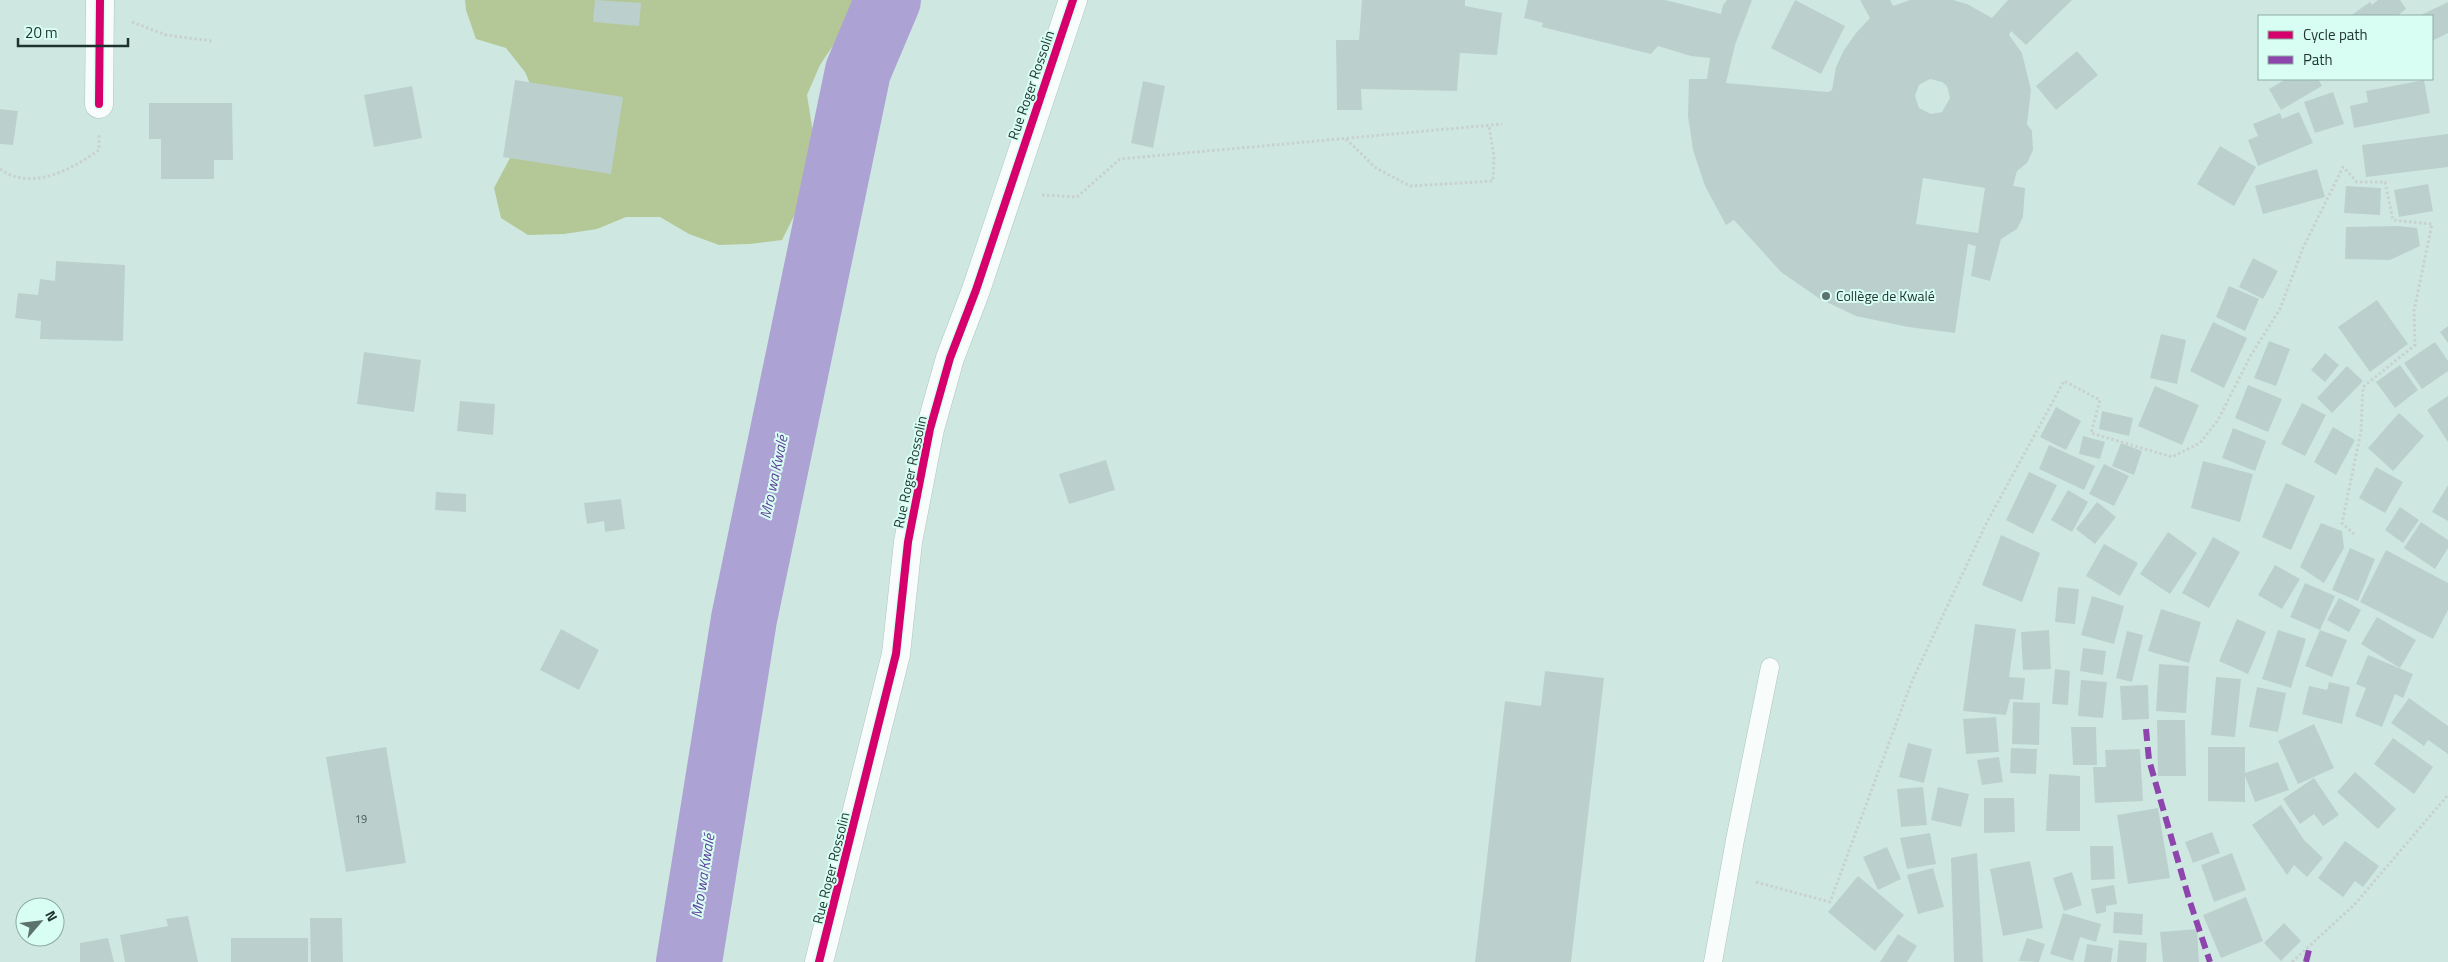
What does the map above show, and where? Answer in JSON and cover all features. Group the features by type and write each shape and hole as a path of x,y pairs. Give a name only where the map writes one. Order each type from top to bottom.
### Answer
{"street":[{"name":"Rue Roger Rossolin","path":"819,962 896,654 908,542 930,429 950,358 976,290 1073,0"},
{"path":"99,104 100,4"}],"lane":[{"path":"1713,962 1770,667"}],"path":[{"path":"100,4 166,35 212,41"},
{"path":"0,169 6,173 37,179 72,168 99,150 99,104"},
{"path":"1008,193 1077,197 1120,159 1502,124"},
{"path":"1345,139 1376,168 1410,186 1493,181 1494,156 1488,126"},
{"path":"1729,874 1830,902 1912,681 1987,522 2064,381 2100,400 2091,433 2172,456 2200,443 2218,420 2251,355 2280,309 2303,248 2343,167 2357,182 2386,182 2393,220 2432,224 2414,311 2415,345 2363,387 2361,431 2342,523 2354,534"},
{"path":"2292,962 2354,904 2448,795"}],"green space":[{"path":"465,0 857,0 840,35 820,65 807,95 814,139 815,174 782,240 719,245 689,234 660,217 626,217 597,229 564,234 528,235 501,218 494,188 525,130 537,100 525,72 506,48 476,39 466,10"}],"building":[{"path":"595,0 641,3 639,26 593,22"},
{"path":"1362,0 1465,0 1465,6 1502,13 1497,55 1460,53 1457,91 1361,89 1362,110 1337,110 1336,40 1359,40"},
{"path":"1528,0 1665,0 1721,14 1723,5 1727,0 1752,0 1735,45 1726,83 1828,92 1832,90 1836,67 1844,50 1870,18 1860,0 1890,0 1893,6 1910,0 1953,0 1967,4 1992,18 2008,0 2072,0 2026,45 2011,31 2009,35 2022,53 2031,90 2027,124 2032,131 2033,150 2027,163 2017,171 2013,186 2025,188 2023,217 2017,229 2001,239 1990,281 1971,276 1976,246 1968,244 1955,333 1908,327 1856,316 1820,299 1781,272 1734,220 1726,225 1705,186 1693,150 1688,116 1689,79 1707,79 1710,58 1691,56 1658,46 1651,54 1542,27 1543,23 1524,18","holes":["1930,79 1942,82 1947,86 1950,98 1942,112 1931,114 1919,108 1915,96 1919,85","1923,178 1985,188 1978,233 1916,224"]},
{"path":"1795,0 1845,26 1821,74 1771,48"},
{"path":"2378,0 2400,0 2406,9 2398,15 2351,15 2370,2 2372,5"},
{"path":"2448,2 2448,33 2433,40 2433,15 2421,15"},
{"path":"2077,51 2098,75 2056,110 2036,86"},
{"path":"515,80 623,97 611,174 503,157"},
{"path":"2284,80 2319,80 2322,86 2281,110 2269,89"},
{"path":"2424,80 2430,113 2354,128 2350,106 2368,102 2366,91"},
{"path":"1143,81 1165,86 1153,148 1131,143"},
{"path":"412,86 422,138 374,147 364,95"},
{"path":"2333,92 2344,124 2315,133 2304,102"},
{"path":"149,103 232,103 233,160 214,160 214,179 161,179 161,139 149,139"},
{"path":"0,109 18,111 13,145 0,144"},
{"path":"2299,112 2313,143 2258,166 2248,140 2258,136 2253,124 2280,113 2282,119"},
{"path":"2448,134 2448,167 2366,177 2362,145"},
{"path":"2220,146 2256,167 2234,206 2197,184"},
{"path":"2317,169 2325,197 2263,214 2255,186"},
{"path":"2428,184 2433,211 2399,217 2394,190"},
{"path":"2346,186 2381,188 2380,215 2344,213"},
{"path":"2398,226 2417,228 2420,246 2390,260 2345,259 2346,227"},
{"path":"2253,258 2278,271 2263,299 2239,287"},
{"path":"56,261 125,265 123,341 40,339 41,321 15,318 18,293 38,295 40,279 55,281"},
{"path":"2229,286 2259,299 2245,331 2216,317"},
{"path":"2377,300 2408,344 2370,372 2338,327"},
{"path":"2213,322 2247,338 2224,388 2190,371"},
{"path":"2448,326 2448,343 2440,332"},
{"path":"2161,334 2186,340 2177,384 2150,378"},
{"path":"2269,341 2290,349 2276,386 2254,378"},
{"path":"2435,342 2448,361 2448,371 2422,389 2404,363"},
{"path":"364,352 421,360 414,412 357,404"},
{"path":"2325,353 2339,365 2325,382 2311,370"},
{"path":"2400,365 2418,390 2395,408 2376,382"},
{"path":"2347,366 2363,381 2332,413 2317,398"},
{"path":"2248,385 2282,399 2268,432 2235,418"},
{"path":"2155,386 2199,405 2182,445 2138,426"},
{"path":"2448,396 2448,442 2427,410"},
{"path":"460,401 495,404 493,435 457,431"},
{"path":"2302,403 2326,415 2305,456 2281,444"},
{"path":"2056,407 2081,421 2066,450 2040,437"},
{"path":"2102,411 2133,418 2129,436 2099,429"},
{"path":"2399,413 2424,436 2393,471 2368,448"},
{"path":"2333,427 2355,440 2336,475 2314,462"},
{"path":"2233,428 2266,441 2255,471 2222,458"},
{"path":"2083,436 2105,442 2100,459 2079,454"},
{"path":"2121,443 2142,451 2134,475 2112,466"},
{"path":"2049,445 2095,466 2084,490 2039,469"},
{"path":"1106,460 1115,490 1069,504 1059,474"},
{"path":"2203,461 2253,474 2240,522 2191,508"},
{"path":"2104,464 2129,476 2114,506 2089,494"},
{"path":"2376,467 2403,482 2385,513 2359,498"},
{"path":"2029,472 2057,485 2033,534 2006,520"},
{"path":"2286,483 2315,496 2291,550 2262,537"},
{"path":"2448,485 2448,521 2432,512"},
{"path":"2068,490 2088,502 2072,532 2051,520"},
{"path":"436,492 466,494 466,512 435,510"},
{"path":"621,499 625,529 605,532 604,521 587,524 584,503"},
{"path":"2097,502 2116,517 2095,544 2076,529"},
{"path":"2400,507 2419,520 2403,543 2385,530"},
{"path":"2421,522 2448,540 2448,548 2435,569 2404,548"},
{"path":"2321,523 2342,531 2344,548 2324,583 2300,567"},
{"path":"2168,532 2197,553 2170,594 2140,574"},
{"path":"2001,535 2040,553 2022,602 1982,585"},
{"path":"2213,537 2240,552 2209,608 2182,593"},
{"path":"2104,544 2138,563 2120,596 2086,576"},
{"path":"2350,548 2375,559 2358,601 2332,590"},
{"path":"2386,550 2448,583 2448,610 2433,639 2360,602"},
{"path":"2275,565 2300,579 2282,609 2258,595"},
{"path":"2305,583 2335,596 2320,630 2290,617"},
{"path":"2058,587 2079,589 2075,624 2055,622"},
{"path":"2092,596 2124,606 2114,644 2081,635"},
{"path":"2339,598 2361,610 2349,632 2327,620"},
{"path":"2161,609 2201,622 2189,663 2148,651"},
{"path":"2377,617 2416,640 2400,668 2361,644"},
{"path":"2237,619 2266,632 2248,674 2219,661"},
{"path":"1975,624 2016,629 2009,677 2025,678 2023,700 2010,699 2006,715 1963,711"},
{"path":"561,629 599,650 579,690 540,670"},
{"path":"2049,630 2051,669 2023,670 2021,632"},
{"path":"2278,630 2306,639 2291,688 2262,679"},
{"path":"2320,630 2347,640 2332,677 2305,666"},
{"path":"2127,631 2143,635 2132,682 2116,678"},
{"path":"2083,648 2106,651 2103,675 2080,671"},
{"path":"2368,655 2413,674 2403,698 2395,694 2382,727 2355,716 2366,688 2356,684"},
{"path":"2159,664 2189,666 2186,713 2156,711"},
{"path":"2055,669 2070,671 2068,705 2052,704"},
{"path":"1545,671 1604,678 1571,962 1475,962 1505,701 1541,706"},
{"path":"2216,677 2241,679 2235,737 2211,735"},
{"path":"2081,680 2107,682 2103,718 2078,716"},
{"path":"2329,682 2350,687 2342,724 2302,714 2309,686 2327,690"},
{"path":"2148,685 2149,719 2122,720 2120,686"},
{"path":"2257,687 2286,693 2278,732 2249,727"},
{"path":"2409,698 2448,726 2448,754 2428,740 2424,746 2391,723"},
{"path":"2013,702 2040,703 2039,745 2012,744"},
{"path":"1996,717 1999,752 1966,754 1963,719"},
{"path":"2157,720 2185,720 2186,776 2158,776"},
{"path":"2314,724 2334,768 2298,784 2278,741"},
{"path":"2071,727 2096,727 2097,765 2073,765"},
{"path":"2393,738 2433,767 2414,794 2374,764"},
{"path":"1908,743 1932,749 1924,783 1899,777"},
{"path":"386,747 406,863 346,872 326,757"},
{"path":"2208,747 2245,747 2245,773 2278,762 2289,790 2255,802 2245,776 2245,802 2208,801"},
{"path":"2011,748 2037,749 2036,774 2010,773"},
{"path":"2140,749 2143,801 2095,803 2093,767 2106,767 2105,750"},
{"path":"1999,757 2003,782 1982,785 1977,760"},
{"path":"2355,772 2396,809 2378,829 2337,792"},
{"path":"2049,774 2080,776 2080,831 2046,831"},
{"path":"2314,778 2339,815 2323,826 2314,814 2300,824 2283,799"},
{"path":"1923,787 1927,825 1901,827 1897,789"},
{"path":"1938,787 1969,794 1961,827 1931,820"},
{"path":"1984,798 2014,798 2015,832 1984,833"},
{"path":"2281,805 2304,840 2323,858 2307,877 2294,865 2287,875 2252,825"},
{"path":"2158,808 2170,878 2128,884 2117,815"},
{"path":"2212,832 2220,853 2193,863 2185,842"},
{"path":"1930,833 1936,864 1907,869 1900,838"},
{"path":"2345,841 2379,866 2363,887 2355,881 2343,897 2318,878"},
{"path":"2090,846 2113,846 2115,879 2091,880"},
{"path":"1887,847 1901,879 1878,890 1863,857"},
{"path":"1977,853 1983,962 1954,962 1951,858"},
{"path":"2232,853 2246,890 2214,902 2201,865"},
{"path":"2030,861 2043,928 2003,936 1990,869"},
{"path":"1933,868 1944,907 1918,914 1907,875"},
{"path":"2072,872 2082,905 2064,911 2053,878"},
{"path":"1858,876 1904,915 1875,951 1828,912"},
{"path":"2114,885 2117,904 2106,906 2106,912 2096,914 2091,889"},
{"path":"2246,897 2263,941 2221,958 2203,915"},
{"path":"2114,912 2143,914 2142,935 2113,933"},
{"path":"2063,913 2101,924 2096,942 2080,937 2073,961 2050,954"},
{"path":"188,916 198,962 125,962 120,935 168,926 166,919"},
{"path":"310,918 342,918 343,962 311,962"},
{"path":"2284,923 2301,941 2281,961 2264,943"},
{"path":"2197,929 2199,962 2163,962 2160,932"},
{"path":"1898,934 1917,946 1907,962 1880,962"},
{"path":"108,938 114,962 80,962 80,943"},
{"path":"231,938 308,938 308,962 231,962"},
{"path":"2027,938 2045,944 2039,962 2019,961"},
{"path":"2119,940 2147,943 2146,962 2117,962"},
{"path":"2087,944 2113,948 2111,962 2084,962"}],"waterway":[{"name":"Mro wa Kwalé","path":"689,962 744,619 858,71 888,0"}],"marked path":[{"path":"2146,729 2149,760 2189,899 2210,962"},
{"path":"2306,962 2310,946"}],"cycle path":[{"path":"99,104 100,0"},
{"path":"819,962 896,654 908,542 930,429 950,358 976,290 1073,0"}],"place":[{"name":"Collège de Kwalé","path":"1826,296"}]}
